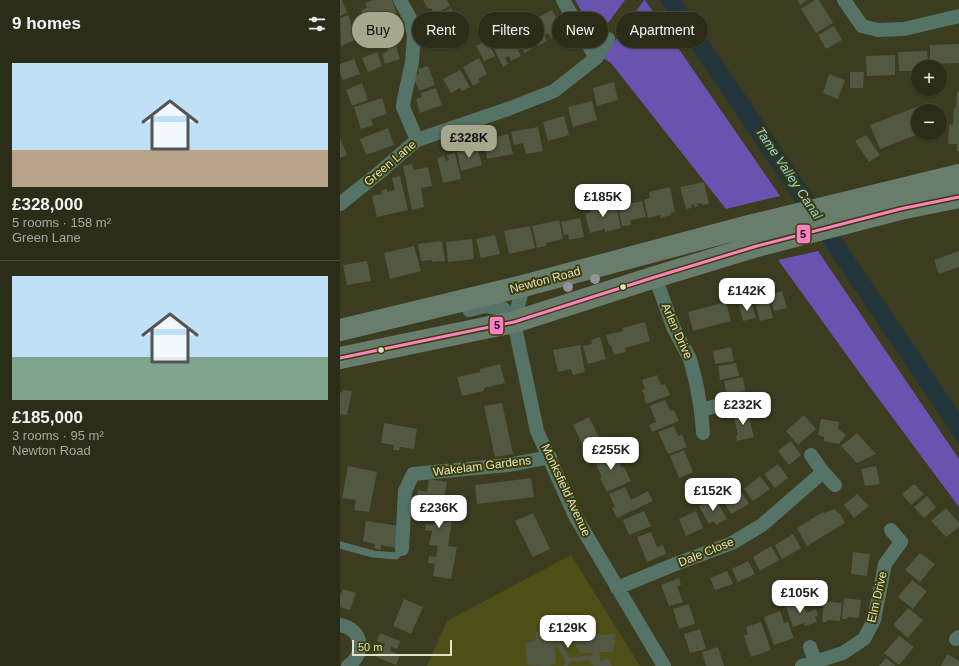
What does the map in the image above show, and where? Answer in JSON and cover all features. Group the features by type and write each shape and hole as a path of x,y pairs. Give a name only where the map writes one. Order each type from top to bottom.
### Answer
{"highway":[{"path":"340,358 514,322 655,277 753,236 899,199 959,175"},
{"path":"899,199 959,197"},
{"name":"Newton Road","path":"340,330 523,286 753,236"}],"street":[{"path":"400,0 411,20 414,36 412,62 403,107 417,140"},
{"path":"563,0 596,58"},
{"path":"844,0 862,26 878,30 904,29 959,16"},
{"name":"Green Lane","path":"340,204 417,140 508,109 554,91 596,58 602,48"},
{"name":"Arlen Drive","path":"655,277 674,329 690,359 701,410 703,433"},
{"name":"Monksfield Avenue","path":"523,286 514,322 537,431 574,516 664,666"},
{"path":"340,330 367,334 486,306 504,309 514,322"},
{"path":"701,410 720,405"},
{"path":"811,455 823,472 835,485"},
{"name":"Wakelam Gardens","path":"402,549 405,491 413,474 508,465 550,458"},
{"name":"Dale Close","path":"617,588 732,543 762,525 823,472"},
{"name":"Elm Drive","path":"810,647 811,664 843,653 864,639 874,620 885,564 900,542 891,530"},
{"path":"340,625 346,626 353,631 358,638 360,646 358,655 354,662 348,666"}],"lane":[{"path":"340,544 373,554 396,556 402,549"}],"shaded area":[{"path":"575,0 625,0 608,23 608,12 582,12"},
{"path":"645,0 653,12 636,12"},
{"path":"616,40 616,48 678,48 780,196 726,209 611,63 603,58"},
{"path":"818,251 959,459 959,507 778,260"},
{"path":"571,555 640,666 427,666 447,621"}],"water":[{"path":"659,0 681,0 689,12 667,12"},
{"name":"Tame Valley Canal","path":"708,39 716,51 959,412 959,444 691,48 708,48"}],"building":[{"path":"340,0 342,0 347,13 340,16"},
{"path":"373,0 392,0 397,12 362,12 361,10 367,8 365,3"},
{"path":"423,0 447,0 450,6 439,12 434,12 431,8 428,9"},
{"path":"797,0 808,0 800,5"},
{"path":"815,0 819,0 833,23 816,33 801,9"},
{"path":"451,8 453,12 444,12"},
{"path":"552,10 553,12 551,38 548,33 544,35 544,14"},
{"path":"348,15 352,28 352,41 341,46 340,18"},
{"path":"834,26 842,40 826,49 818,35"},
{"path":"544,35 547,41 544,43"},
{"path":"959,44 959,63 947,63 947,60 930,60 930,45"},
{"path":"478,45 478,48 491,48 495,56 484,61 476,46"},
{"path":"387,48 396,48 400,59 385,64 382,54 388,51"},
{"path":"494,48 522,48 518,50 521,56 511,61 509,56 505,58 508,64 503,67"},
{"path":"522,48 533,48 525,53"},
{"path":"927,51 928,60 911,60 911,71 899,71 898,52"},
{"path":"377,52 382,66 368,72 362,58"},
{"path":"895,55 895,75 867,76 866,56"},
{"path":"479,58 487,74 478,79 480,82 473,86 463,67"},
{"path":"354,59 360,74 343,80 340,73 340,64"},
{"path":"428,66 435,85 419,91 413,76 419,74 418,69"},
{"path":"460,70 470,87 462,91 460,88 451,93 443,79"},
{"path":"850,72 864,72 863,88 850,88"},
{"path":"829,74 845,80 838,99 823,93"},
{"path":"614,82 618,100 597,106 593,88"},
{"path":"362,83 368,100 352,106 346,90"},
{"path":"436,88 442,105 420,113 416,99 422,97 421,93"},
{"path":"957,92 959,92 959,151 957,151 957,144 948,144 949,124 953,125"},
{"path":"382,98 387,114 371,119 373,125 361,129 354,107"},
{"path":"592,101 597,120 573,127 568,107"},
{"path":"911,109 911,137 880,149 870,125"},
{"path":"564,116 569,135 548,141 543,122"},
{"path":"538,127 543,151 526,154 523,143 514,145 511,132"},
{"path":"388,128 394,145 366,155 360,139"},
{"path":"508,134 513,154 487,159 484,140"},
{"path":"866,135 880,155 869,162 855,141"},
{"path":"340,138 347,155 340,158"},
{"path":"477,146 482,165 461,171 457,152"},
{"path":"455,153 461,179 443,183 437,158 444,156 446,161 449,160 447,155"},
{"path":"412,164 414,170 428,167 432,186 421,188 424,207 412,210 403,166"},
{"path":"400,176 408,210 377,217 372,196 382,194 381,191 387,189 387,192 395,190 392,178"},
{"path":"704,182 709,204 697,204 698,206 695,207 694,204 691,205 691,208 686,209 680,187"},
{"path":"670,187 675,212 661,218 660,215 648,218 644,200 650,198 649,192"},
{"path":"642,201 646,217 630,220 631,225 622,226 618,206"},
{"path":"599,203 600,206 609,204 609,208 616,206 621,228 605,232 605,229 590,233 585,214 591,212 590,205"},
{"path":"580,218 584,237 569,240 568,234 564,235 561,222"},
{"path":"559,220 563,239 546,243 546,246 537,248 532,226"},
{"path":"530,226 535,248 509,254 504,231"},
{"path":"495,235 500,254 481,258 476,239"},
{"path":"472,239 474,259 448,262 446,242"},
{"path":"442,241 445,261 421,261 418,244"},
{"path":"414,246 421,271 390,279 384,253"},
{"path":"959,251 959,267 939,274 934,260"},
{"path":"367,261 371,281 347,285 343,265"},
{"path":"782,291 787,308 774,311 770,295"},
{"path":"768,301 773,318 760,321 756,305"},
{"path":"726,302 731,321 693,331 688,312"},
{"path":"751,302 756,318 743,321 739,305"},
{"path":"645,322 650,341 625,348 626,352 614,355 606,335 623,331 622,328"},
{"path":"600,337 606,359 588,364 583,346 592,344 591,340"},
{"path":"580,345 585,372 573,375 571,369 558,372 553,350"},
{"path":"731,347 734,361 715,364 713,351"},
{"path":"736,363 739,376 720,380 718,366"},
{"path":"500,364 505,383 484,388 484,391 462,396 457,377 480,372 480,369"},
{"path":"657,375 661,385 665,384 670,395 646,404 642,390 645,389 642,380"},
{"path":"743,377 745,391 727,395 724,381"},
{"path":"343,390 352,391 347,415 340,414 340,392 342,393"},
{"path":"749,393 752,405 733,409 731,397"},
{"path":"665,400 670,411 674,410 679,421 652,432 649,425 656,422 650,406"},
{"path":"502,403 513,454 495,457 484,406"},
{"path":"747,410 754,437 737,441 736,436 738,435 733,413"},
{"path":"804,415 816,429 798,445 786,431"},
{"path":"589,417 603,446 587,454 573,425"},
{"path":"821,419 839,422 838,429 846,435 839,444 824,441 824,437 818,435"},
{"path":"384,423 417,429 414,449 400,447 399,450 393,450 394,445 381,443"},
{"path":"674,426 678,436 682,435 687,447 668,454 658,432"},
{"path":"857,433 876,454 857,463 841,446"},
{"path":"791,441 801,455 789,465 778,451"},
{"path":"613,449 622,468 624,467 631,481 607,492 593,458"},
{"path":"684,450 693,472 679,478 670,456"},
{"path":"778,464 788,478 775,488 764,474"},
{"path":"348,466 377,472 369,512 354,510 356,500 342,498"},
{"path":"876,466 880,484 865,486 861,469"},
{"path":"760,476 770,489 753,501 744,489"},
{"path":"531,478 534,497 477,504 475,485"},
{"path":"429,479 447,482 442,514 453,515 448,546 457,547 451,579 433,576 435,564 428,563 429,556 436,557 438,546 429,545 432,531 425,530 426,524 433,525 435,515 423,513 425,499 417,498 418,490 427,492"},
{"path":"914,484 924,494 911,505 902,494"},
{"path":"625,487 631,500 648,491 653,501 617,518 612,508 615,507 609,494"},
{"path":"741,491 749,504 731,514 723,501"},
{"path":"857,494 869,506 854,518 844,505"},
{"path":"927,496 936,507 924,518 914,507"},
{"path":"715,498 727,519 716,525 714,521 709,524 699,506"},
{"path":"946,508 959,523 959,527 946,537 931,521"},
{"path":"834,509 841,515 845,523 807,546 797,528 823,512 824,513"},
{"path":"644,511 651,526 629,535 623,520"},
{"path":"696,511 703,528 686,536 679,519"},
{"path":"533,513 550,549 533,557 515,521"},
{"path":"366,521 399,526 395,548 381,545 381,550 374,548 375,544 363,541"},
{"path":"651,532 657,547 663,545 666,554 647,562 637,537"},
{"path":"793,534 801,548 782,559 775,545"},
{"path":"771,546 779,560 760,571 753,557"},
{"path":"853,552 870,554 867,576 851,574"},
{"path":"920,553 935,564 920,582 905,570"},
{"path":"748,561 755,574 738,582 732,569"},
{"path":"727,571 733,584 715,590 710,578"},
{"path":"679,578 681,585 677,586 683,602 669,606 661,585"},
{"path":"912,580 927,591 913,609 898,597"},
{"path":"343,589 356,593 350,610 340,607 340,596"},
{"path":"801,598 806,613 816,609 818,615 815,617 817,622 805,626 804,623 793,627 785,604"},
{"path":"844,598 861,600 859,618 847,617 847,619 842,619"},
{"path":"404,599 423,607 411,634 393,626"},
{"path":"824,601 842,603 840,621 827,620 827,622 822,622"},
{"path":"689,604 695,624 679,629 673,609"},
{"path":"908,608 923,620 908,638 893,625"},
{"path":"780,611 784,623 788,622 794,638 774,645 764,617"},
{"path":"761,622 771,650 751,657 744,636 748,634 746,627"},
{"path":"552,623 554,642 561,642 569,658 593,655 593,653 581,653 575,645 577,636 616,634 613,652 600,652 601,661 608,658 612,666 593,666 590,660 569,662 568,666 564,666 565,660 558,647 555,647 556,663 550,666 527,665 525,643 536,641 536,633"},
{"path":"700,629 706,649 690,653 684,634"},
{"path":"380,633 400,641 397,649 391,646 390,651 400,655 396,665 376,657 380,648 383,649 385,644 377,641"},
{"path":"899,636 914,647 899,665 884,653"},
{"path":"718,647 724,666 706,666 702,652"},
{"path":"947,654 959,661 959,666 941,666"},
{"path":"886,658 896,666 879,666"}],"transit line":[{"name":"5","path":"340,358 514,322 757,246 900,209 959,197"}]}
